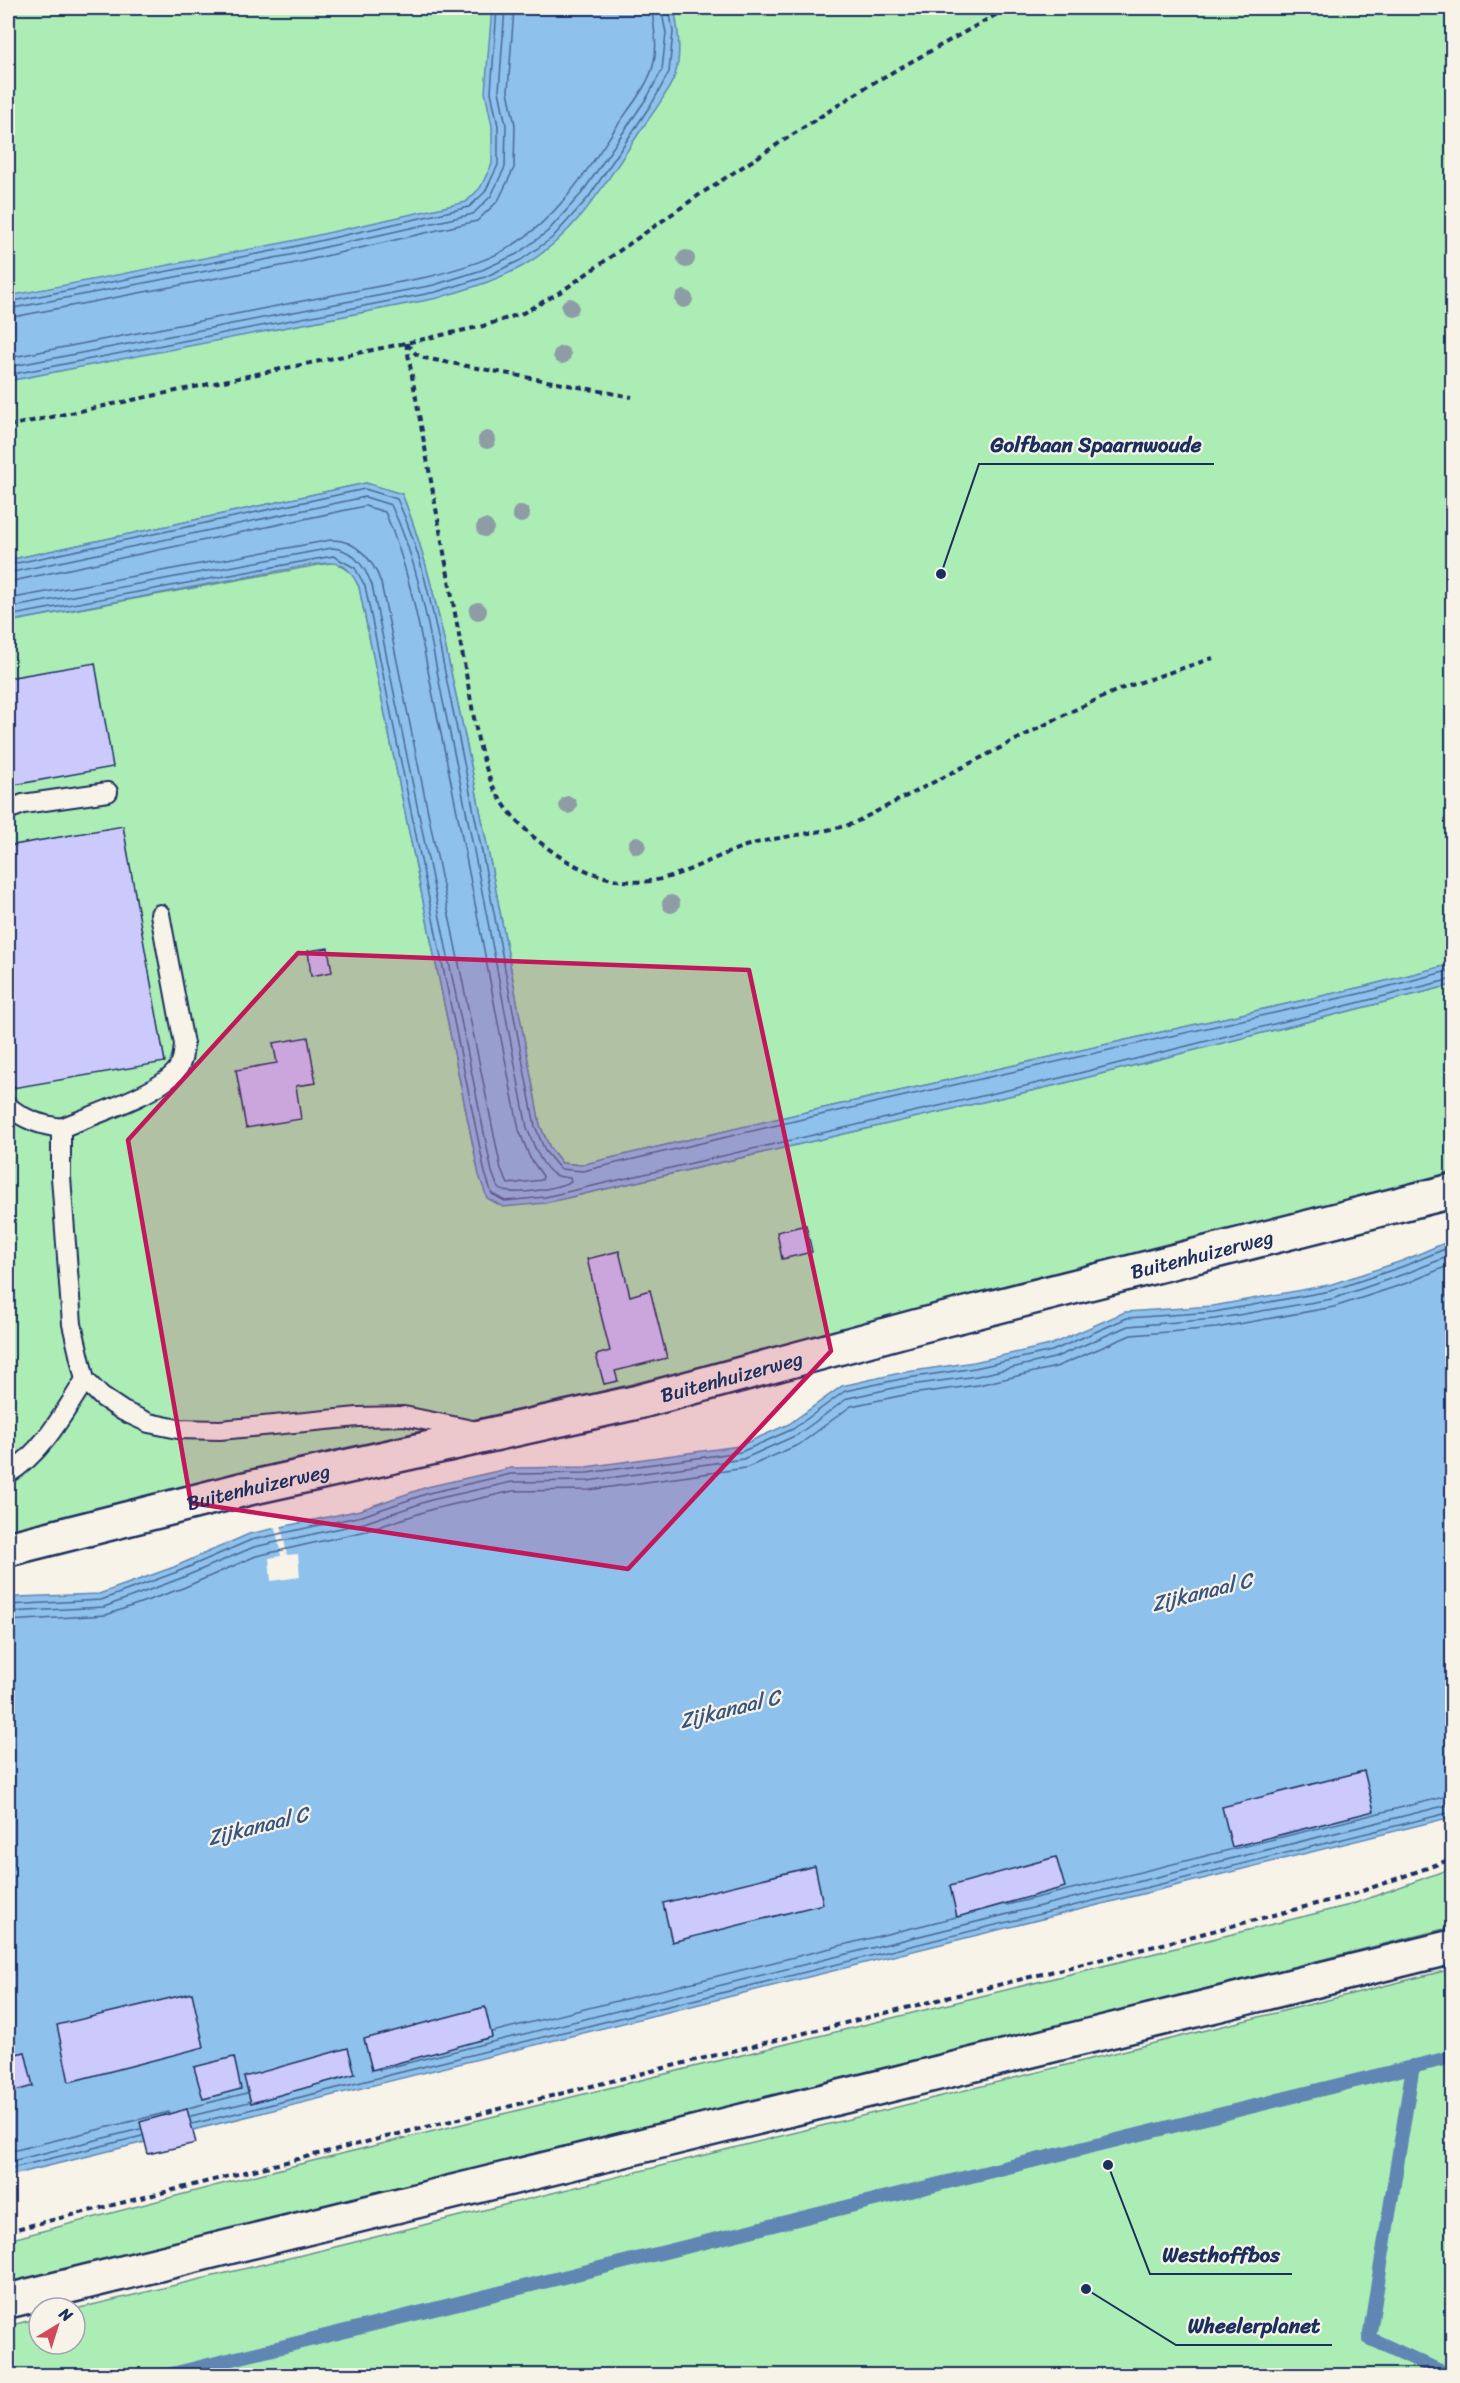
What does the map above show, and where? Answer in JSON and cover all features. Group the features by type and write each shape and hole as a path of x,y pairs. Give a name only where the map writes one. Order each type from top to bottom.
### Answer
{"street":[{"name":"Buitenhuizerweg","path":"8,1549 245,1489 638,1401 919,1326 1452,1191"},
{"path":"8,2301 1452,1947"}],"lane":[{"path":"8,810 23,804 108,792"},
{"path":"8,1106 23,1118 40,1125 61,1128 135,1098 160,1084 177,1070 183,1060 183,1044 160,914"},
{"path":"61,1128 72,1324 86,1380 102,1397 123,1411 149,1423 178,1429 220,1430 358,1417 404,1416 489,1434"},
{"path":"8,1474 35,1452 86,1380"}],"path":[{"path":"8,426 406,343 504,320 543,303 702,193 871,84 1008,8"},
{"path":"406,343 416,354 424,358 632,397"},
{"path":"406,343 478,740 485,767 496,791 523,828 540,843 567,861 593,872 614,878 649,881 669,876 748,845 798,834 825,832 852,824 1070,712 1120,689 1213,658"},
{"path":"8,2231 1232,1926 1354,1894 1452,1859"}],"highlighted area":[{"path":"298,953 749,970 831,1351 628,1569 191,1503 128,1140"}],"green space":[{"path":"8,8 1452,8 1452,964 1366,986 581,1165 562,1163 550,1148 540,1125 492,870 443,633 421,549 402,494 366,483 8,560"},
{"path":"335,562 351,572 359,587 479,1175 545,1203 1061,1084 1452,985 1452,1180 1241,1232 1228,1229 1147,1249 1142,1256 384,1446 8,1536 8,622"},
{"path":"1452,1868 1452,1927 8,2288 8,2240 268,2172 1350,1905"},
{"path":"1452,1969 1452,2375 8,2375 8,2326 27,2321 27,2356 87,2356 87,2306 331,2248"}],"water":[{"path":"492,8 674,8 679,50 675,75 668,90 588,206 559,239 542,254 502,276 438,298 8,381 8,296 287,242 466,202 480,188 492,164 492,126 485,92"},
{"path":"366,483 402,494 429,576 472,769 540,1125 550,1148 562,1163 581,1165 1366,986 1452,964 1452,985 1061,1084 545,1203 503,1207 487,1198 479,1175 359,587 350,572 340,564 310,565 8,622 8,560"},
{"name":"Zijkanaal C","path":"1452,1240 1452,1817 8,2176 8,1599 99,1594 174,1567 249,1534 360,1510 427,1487 511,1468 586,1467 739,1446 789,1424 842,1386 900,1373 974,1362 1050,1345 1125,1312 1213,1306 1329,1285 1402,1261"}],"pier":[{"path":"281,1524 287,1555 298,1554 300,1577 271,1581 269,1558 281,1556 275,1525"}],"building":[{"path":"95,663 113,767 8,786 8,678"},
{"path":"123,826 165,1062 13,1088 8,1060 8,846"},
{"path":"328,948 332,972 311,976 308,951"},
{"path":"308,1037 316,1083 296,1086 301,1119 246,1128 236,1070 277,1063 273,1043"},
{"path":"806,1225 812,1252 782,1259 777,1232"},
{"path":"619,1251 630,1296 650,1290 667,1358 615,1371 618,1381 604,1384 596,1355 610,1351 587,1259"},
{"path":"1364,1771 1374,1811 1232,1847 1222,1807"},
{"path":"1056,1857 1065,1887 957,1917 950,1886"},
{"path":"815,1866 823,1904 672,1942 663,1903"},
{"path":"192,1993 204,2047 69,2082 57,2025"},
{"path":"485,2007 492,2037 372,2070 364,2039"},
{"path":"348,2048 355,2074 251,2103 244,2077"},
{"path":"25,2052 33,2086 8,2093 8,2056"},
{"path":"234,2057 241,2089 203,2099 194,2067"},
{"path":"187,2109 196,2143 148,2154 140,2122"}],"waterway":[{"path":"164,2376 1452,2057"},
{"path":"1413,2066 1369,2338 1451,2376"}],"place":[{"name":"Golfbaan Spaarnwoude","path":"941,574"},
{"name":"Westhoffbos","path":"1108,2165"},
{"name":"Wheelerplanet","path":"1086,2289"}]}
